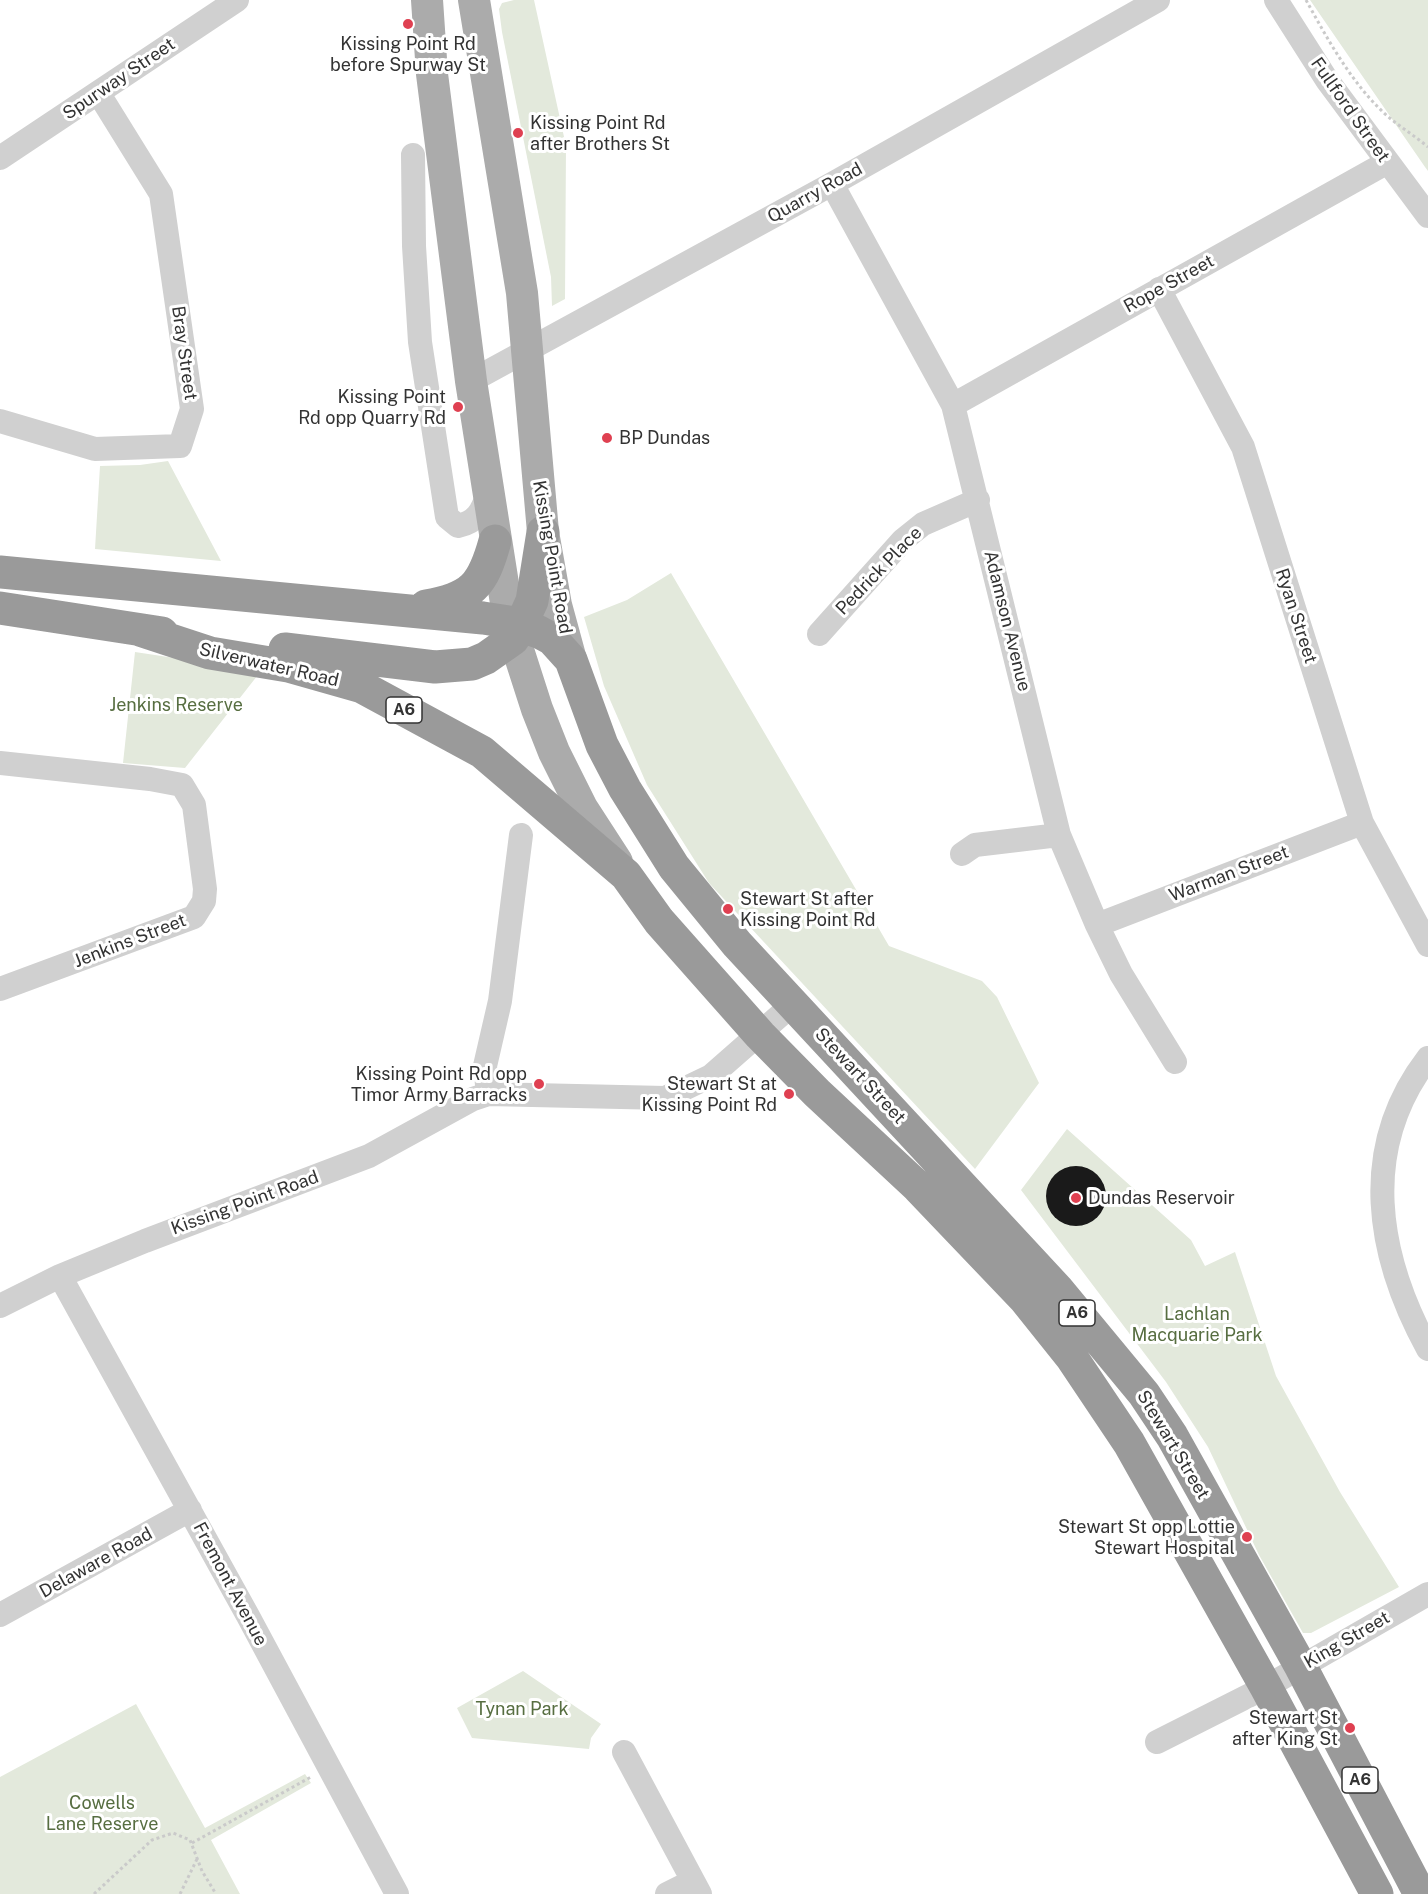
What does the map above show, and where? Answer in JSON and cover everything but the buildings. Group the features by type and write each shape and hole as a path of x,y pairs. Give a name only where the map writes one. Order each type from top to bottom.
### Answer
{"highway":[{"path":"515,628 532,601 543,532"},
{"path":"403,610 446,603 464,596 483,577 495,541"},
{"name":"A6","path":"0,572 403,610 515,628 552,639 571,660"},
{"name":"Silverwater Road","path":"0,608 140,630 435,667 472,664 486,658 515,628"},
{"name":"Silverwater Road","path":"140,630 210,653 288,666 362,687 482,752 626,875"},
{"name":"Kissing Point Road","path":"571,660 602,745 625,789 674,867 737,944 793,1004"},
{"name":"A6","path":"626,875 659,921 760,1035"},
{"name":"Stewart Street","path":"793,1004 1058,1290 1144,1394 1172,1436 1301,1666 1420,1894"},
{"name":"Stewart Street","path":"760,1035 817,1093 918,1187 1024,1298 1066,1350 1129,1443 1266,1687 1377,1894"}],"main road":[{"path":"427,0 432,74 471,381 495,541 537,709 568,781 626,875"},
{"name":"Kissing Point Road","path":"479,8 529,351 535,453 543,532 556,604 571,660"}],"street":[{"name":"Spurway Street","path":"0,158 237,0"},
{"name":"Quarry Road","path":"471,381 832,184 1158,0"},
{"name":"Fullford Street","path":"1276,0 1327,80 1386,163 1428,216"},
{"name":"Bray Street","path":"0,421 95,449 180,446 192,409 161,194 99,94"},
{"path":"413,155 414,244 420,342 447,517 458,526 470,523 481,514 488,494"},
{"name":"Rope Street","path":"953,405 1386,163"},
{"name":"Adamson Avenue","path":"832,184 953,405 1059,835 1097,925 1121,974 1174,1062"},
{"path":"414,244 454,239"},
{"name":"Ryan Street","path":"1159,289 1243,447 1362,823 1428,945"},
{"name":"Pedrick Place","path":"819,634 910,535 923,524 978,500"},
{"name":"Jenkins Street","path":"0,763 150,779 183,785 194,805 205,889 204,901 194,917 0,989"},
{"name":"Warman Street","path":"1097,925 1362,823"},
{"path":"488,1094 485,1066 500,1001 521,835"},
{"path":"963,854 975,845 1059,835"},
{"name":"Kissing Point Road","path":"0,1306 60,1276 145,1240 369,1156 456,1107 488,1094 665,1098 711,1076 793,1004"},
{"path":"1428,1058 1393,1122 1386,1152 1382,1206 1386,1244 1396,1283 1410,1317 1428,1349"},
{"name":"Fremont Avenue","path":"60,1276 190,1510 397,1894"},
{"name":"Delaware Road","path":"0,1616 190,1510"},
{"name":"King Street","path":"1157,1742 1266,1687 1428,1594"},
{"path":"624,1752 696,1887 667,1894"}],"path":[{"path":"1306,0 1336,53 1368,96 1386,114 1428,147"},
{"path":"192,1844 311,1777"},
{"path":"94,1894 152,1840 173,1833 192,1844 202,1871 216,1894"},
{"path":"180,1894 198,1857"}],"green space":[{"path":"514,0 534,0 566,146 565,299 552,306 551,277 499,9 502,3"},
{"path":"1310,0 1428,0 1428,171 1425,167"},
{"path":"168,461 221,561 95,549 100,466 140,465"},
{"path":"671,573 889,946 982,981 997,997 1039,1083 975,1169 709,883 647,785 604,686 584,617 627,600"},
{"name":"Jenkins Reserve","path":"135,652 261,671 185,768 123,763"},
{"name":"Lachlan Macquarie Park","path":"1067,1129 1191,1240 1205,1266 1235,1252 1276,1376 1340,1492 1399,1587 1311,1633 1303,1633 1259,1555 1208,1447 1166,1382 1021,1190"},
{"name":"Tynan Park","path":"523,1671 601,1724 591,1738 589,1749 472,1738 457,1708"},
{"name":"Cowells Lane Reserve","path":"136,1704 205,1828 305,1774 311,1783 211,1840 240,1894 0,1894 0,1777"}],"place":[{"name":"Kissing Point Rd before Spurway St","path":"408,24"},
{"name":"Kissing Point Rd after Brothers St","path":"518,133"},
{"name":"Kissing Point Rd opp Quarry Rd","path":"458,407"},
{"name":"BP Dundas","path":"607,438"},
{"name":"Stewart St after Kissing Point Rd","path":"728,909"},
{"name":"Kissing Point Rd opp Timor Army Barracks","path":"539,1084"},
{"name":"Stewart St at Kissing Point Rd","path":"789,1094"},
{"name":"Dundas Reservoir","path":"1076,1198"},
{"name":"Stewart St opp Lottie Stewart Hospital","path":"1247,1537"},
{"name":"Stewart St after King St","path":"1350,1728"}]}
